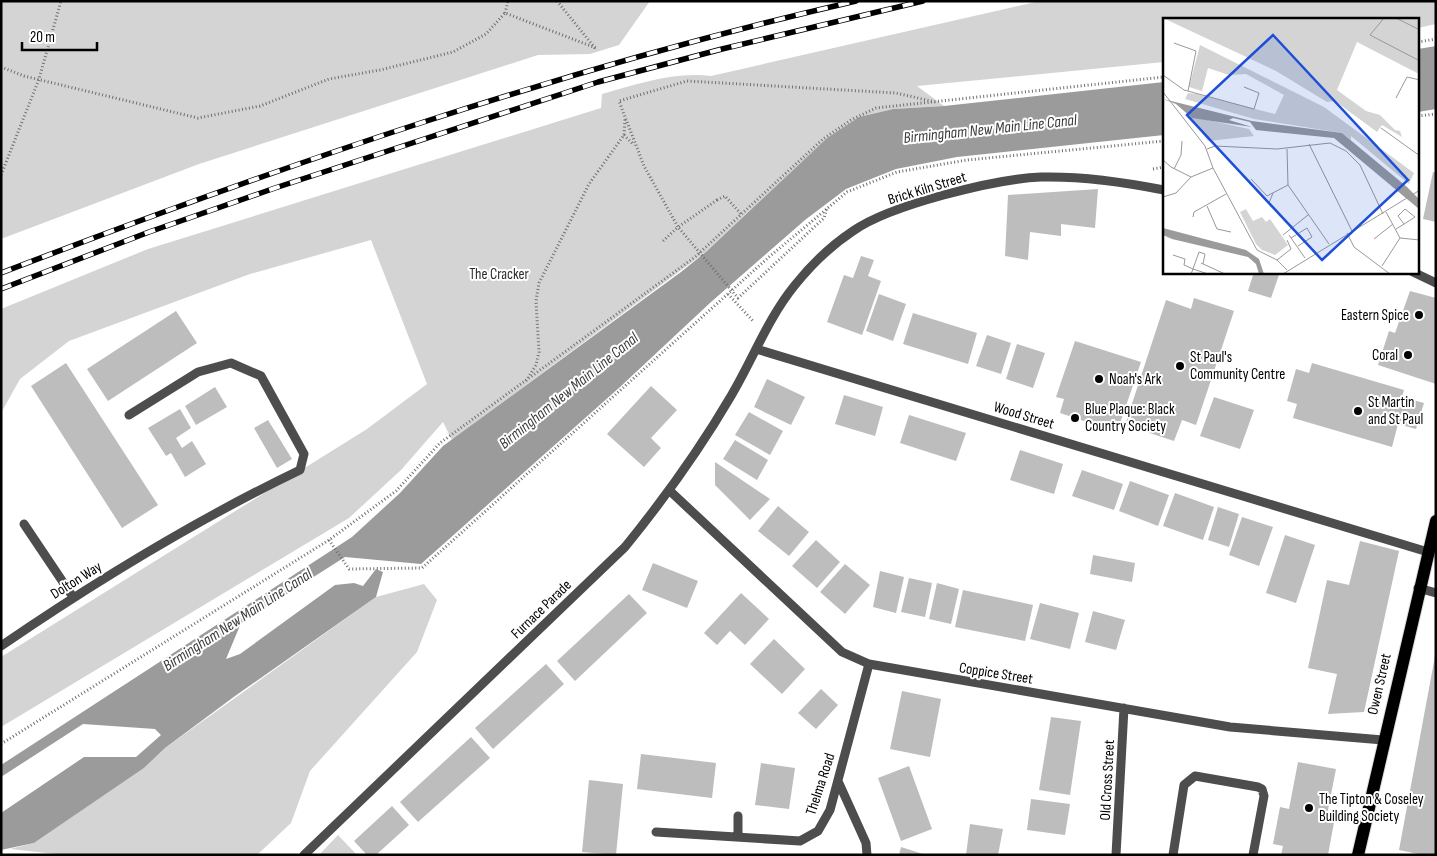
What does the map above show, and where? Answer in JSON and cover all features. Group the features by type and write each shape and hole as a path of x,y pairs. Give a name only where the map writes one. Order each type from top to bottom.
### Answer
{"main road":[{"name":"Owen Street","path":"1358,855 1418,588 1436,521"}],"street":[{"name":"Brick Kiln Street","path":"756,349 795,285 818,261 854,230 890,212 977,187 1040,178 1122,181 1163,190"},
{"path":"1417,274 1436,283"},
{"name":"Furnace Parade","path":"304,855 625,547 670,491 732,394 756,349"},
{"name":"Wood Street","path":"756,349 1428,552"},
{"name":"Dolton Way","path":"1,646 73,597 167,542 300,470 304,454 261,376 231,363 198,372 129,416"},
{"name":"Coppice Street","path":"670,491 842,652 868,664 899,671 1230,727 1383,740"},
{"path":"24,524 73,597"},
{"path":"1418,588 1436,593"},
{"name":"Thelma Road","path":"656,832 800,841 818,831 830,810 868,664"},
{"name":"Old Cross Street","path":"1116,855 1124,708"},
{"path":"1173,855 1184,785 1195,776 1262,789 1264,796 1253,855"},
{"path":"838,781 866,843 867,855"},
{"path":"738,816 738,838"}],"path":[{"path":"1,175 38,79 61,1"},
{"path":"1,67 38,79 198,118 260,106 329,79 380,70 453,52 486,34 505,13 508,1"},
{"path":"505,13 596,48 557,1"},
{"path":"1420,42 1436,39"},
{"path":"1,744 329,540 396,490 440,443 524,384 695,257 794,164 823,139 851,120 876,108 937,103 1163,77"},
{"path":"827,208 824,218 738,298 678,227 644,166 619,102 687,81 896,93 937,103"},
{"path":"1420,116 1436,114"},
{"path":"524,384 536,365 539,352 536,301 546,266 589,184 624,135 625,117"},
{"path":"624,135 636,147"},
{"path":"329,540 350,569 422,568 728,294 847,192 897,172 968,160 1163,141"},
{"path":"664,241 678,227 725,196 741,214"},
{"path":"728,294 765,333"}],"green space":[{"path":"1,1 650,1 619,45 590,54 538,55 199,164 1,239"},
{"name":"The Cracker","path":"1040,1 1436,1 1436,24 1420,28 1420,18 1163,18 1163,62 917,86 944,106 893,109 859,117 827,138 707,251 452,440 443,422 401,470 349,518 1,727 1,657 367,429 427,384 371,240 250,274 69,341 20,379 1,413 1,309 148,249 601,108 602,94 670,77 684,75 711,76"},
{"path":"424,584 437,600 417,652 310,771 291,823 257,855 65,855 10,849 34,843 144,768 165,748 376,597"},
{"path":"338,835 357,855 319,855"}],"water":[{"path":"1436,46 1436,109 1420,112 1420,49"},
{"name":"Birmingham New Main Line Canal","path":"1163,82 1163,135 957,157 896,169 846,189 805,220 711,302 620,387 421,564 345,557 241,623 226,659 240,654 335,585 354,583 363,586 376,569 383,572 376,597 235,696 165,748 144,768 34,843 1,850 1,813 84,757 136,757 161,735 155,729 83,724 1,777 1,765 352,537 400,493 443,446 681,272 707,251 827,138 859,117 893,109 944,106"}],"building":[{"path":"1433,172 1436,173 1436,222 1423,219"},
{"path":"1098,189 1095,228 1061,224 1061,236 1030,232 1028,260 1005,256 1008,195"},
{"path":"861,256 874,260 868,276 881,281 862,335 827,322 844,275 853,278"},
{"path":"1253,274 1279,274 1271,298 1248,291"},
{"path":"1410,291 1436,298 1436,384 1378,365 1389,331 1395,333"},
{"path":"879,294 906,304 893,341 866,331"},
{"name":"St Paul's Community Centre","path":"1194,298 1234,311 1196,425 1182,420 1174,441 1125,425 1166,300 1191,309"},
{"path":"176,311 197,343 108,401 87,369"},
{"path":"913,313 977,333 968,364 903,344"},
{"path":"987,335 1011,343 1001,374 976,366"},
{"name":"Noah's Ark","path":"1075,341 1141,362 1117,432 1060,413 1064,399 1056,397"},
{"path":"1017,344 1045,353 1033,388 1006,379"},
{"path":"66,363 158,505 122,528 31,386"},
{"name":"St Martin and St Paul","path":"1312,363 1404,390 1402,397 1424,403 1416,429 1398,424 1392,447 1293,418 1297,404 1287,401 1296,369 1309,373"},
{"path":"767,379 805,397 791,425 754,407"},
{"path":"651,386 677,410 651,438 661,448 644,467 607,434"},
{"path":"215,387 227,407 196,425 185,406"},
{"path":"844,395 883,407 875,436 835,424"},
{"path":"1214,397 1254,410 1240,449 1200,436"},
{"path":"180,409 191,428 176,438 182,448 192,441 206,464 185,477 171,453 166,456 148,428"},
{"path":"749,412 783,431 770,455 735,435"},
{"path":"909,415 966,433 956,461 900,443"},
{"path":"268,420 292,459 277,468 254,428"},
{"path":"735,440 768,460 757,480 723,459"},
{"path":"1020,450 1063,464 1054,494 1010,480"},
{"path":"715,462 770,499 750,520 715,485"},
{"path":"1082,470 1123,484 1114,510 1072,496"},
{"path":"1130,481 1169,495 1158,526 1119,511"},
{"path":"1175,493 1214,507 1203,540 1163,526"},
{"path":"778,506 809,532 789,556 758,531"},
{"path":"1218,507 1239,514 1229,547 1208,540"},
{"path":"1242,517 1273,527 1259,566 1229,555"},
{"path":"1285,535 1315,545 1296,603 1266,593"},
{"path":"816,540 840,562 817,588 792,566"},
{"path":"1360,541 1399,551 1364,712 1328,714 1337,674 1308,668 1327,580 1349,585"},
{"path":"1093,555 1135,563 1132,582 1090,574"},
{"path":"653,563 698,581 687,608 642,590"},
{"path":"845,564 870,585 845,614 820,592"},
{"path":"880,571 904,577 896,613 873,607"},
{"path":"909,578 932,583 925,617 901,612"},
{"path":"937,583 959,589 951,624 929,619"},
{"path":"963,590 1033,605 1025,641 955,627"},
{"path":"741,593 769,619 745,645 730,631 717,645 704,633"},
{"path":"629,594 647,613 575,681 557,661"},
{"path":"1040,603 1079,613 1070,649 1030,639"},
{"path":"1093,611 1125,620 1116,650 1085,642"},
{"path":"774,639 805,669 782,694 750,664"},
{"path":"1435,656 1436,855 1423,855 1399,850"},
{"path":"546,664 564,684 493,749 475,728"},
{"path":"821,689 838,705 816,729 798,713"},
{"path":"902,691 941,699 930,757 890,749"},
{"path":"1051,717 1081,721 1070,795 1039,790"},
{"path":"471,737 490,758 418,822 400,802"},
{"path":"641,754 716,763 712,798 637,789"},
{"name":"The Tipton & Coseley Building Society","path":"1298,762 1336,769 1327,815 1335,817 1328,855 1281,855 1283,846 1273,844 1280,807 1289,809"},
{"path":"761,763 795,768 789,809 755,805"},
{"path":"909,766 932,829 901,841 878,778"},
{"path":"589,780 623,784 616,855 582,852"},
{"path":"1031,799 1070,804 1065,835 1027,830"},
{"path":"392,806 409,825 376,855 367,855 354,841"},
{"path":"970,824 1003,829 998,855 966,855"},
{"path":"901,847 923,854 923,855 899,855"}],"railway":[{"path":"1,273 211,195 424,122 638,57 856,1"},
{"path":"1,289 149,232 275,188 598,82 722,49 923,1"}],"place":[{"name":"Eastern Spice","path":"1419,315"},
{"name":"Coral","path":"1408,355"},
{"name":"St Paul's Community Centre","path":"1180,366"},
{"name":"Noah's Ark","path":"1099,379"},
{"name":"St Martin and St Paul","path":"1358,411"},
{"name":"Blue Plaque: Black Country Society","path":"1075,418"},
{"name":"The Tipton & Coseley Building Society","path":"1309,808"}]}
